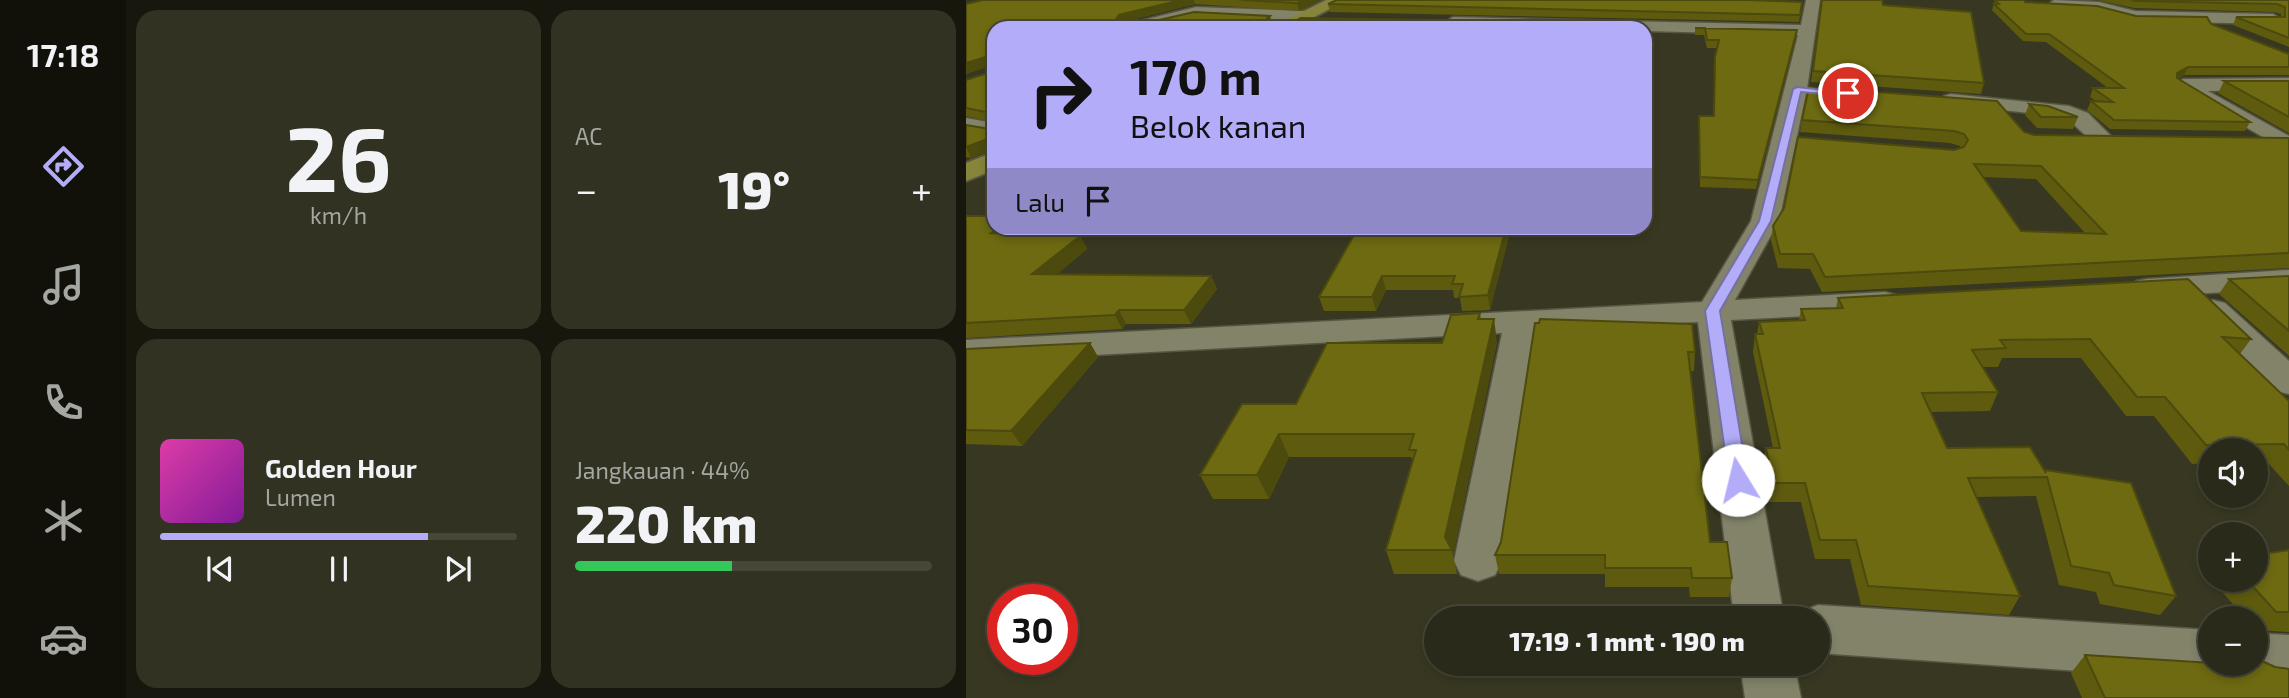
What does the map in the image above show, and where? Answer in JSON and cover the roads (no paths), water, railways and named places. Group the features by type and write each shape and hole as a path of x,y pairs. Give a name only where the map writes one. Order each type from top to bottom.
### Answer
{"highway":[{"path":"1294,21 1339,0"},
{"path":"966,173 987,163"}],"street":[{"path":"2219,0 2289,24"},
{"path":"2041,4 2106,4 2129,16 2273,19"},
{"path":"1440,21 1808,9 1800,141 1765,221 1713,311 1757,606"},
{"path":"1158,21 1196,12 1342,19"},
{"path":"2197,18 2243,37"},
{"path":"2285,143 2183,85 2289,84"},
{"path":"1933,99 2000,103 2069,112 2103,139"},
{"path":"2000,103 2022,130"},
{"path":"966,125 987,129"},
{"path":"2066,139 2131,139"},
{"path":"2240,140 2285,143"},
{"path":"2118,289 2289,279"},
{"path":"2188,286 2289,382"},
{"path":"966,351 1922,300"},
{"path":"1478,561 1521,322"},
{"path":"1830,630 2198,654"},
{"path":"2268,660 2289,661"},
{"path":"1769,676 1773,698"}]}
